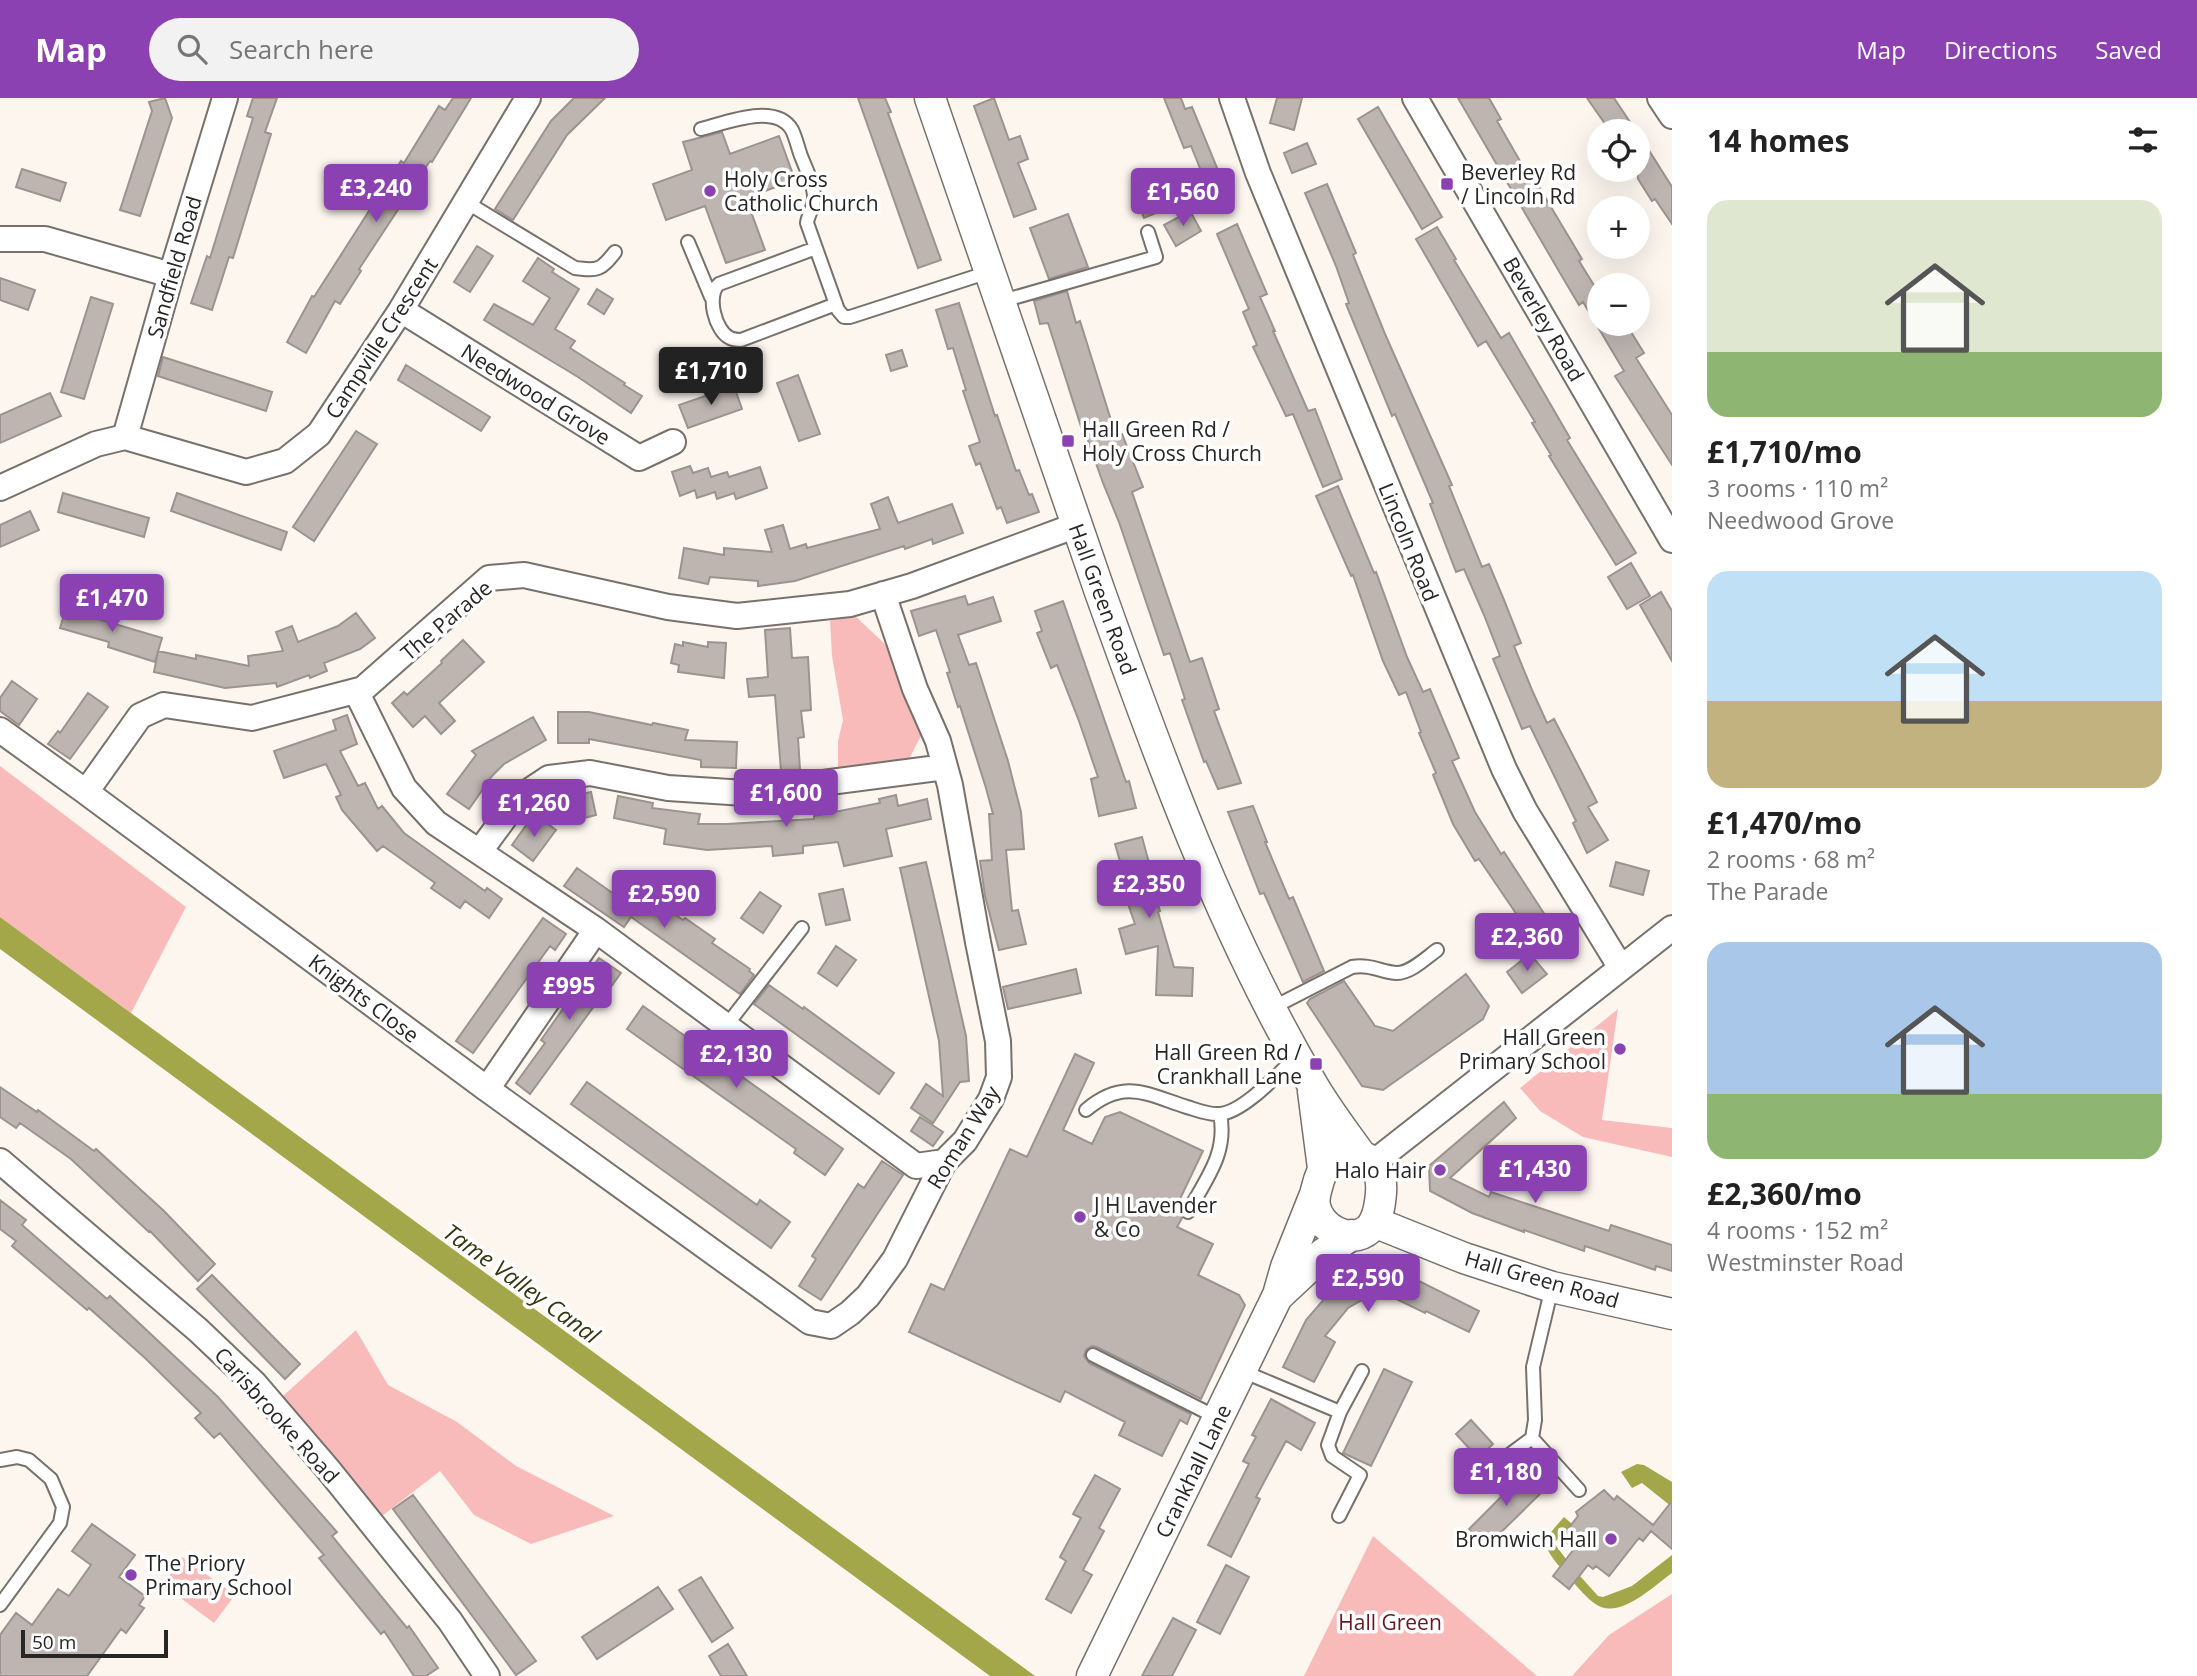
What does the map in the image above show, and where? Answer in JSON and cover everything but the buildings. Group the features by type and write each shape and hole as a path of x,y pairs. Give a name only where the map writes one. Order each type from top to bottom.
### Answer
{"street":[{"name":"Sandfield Road","path":"125,437 225,98"},
{"name":"Campville Crescent","path":"125,437 246,472 285,461 319,434 401,310 528,98"},
{"name":"Hall Green Road","path":"930,98 1077,526 1182,814 1228,921 1297,1056 1312,1084 1366,1158"},
{"name":"Lincoln Road","path":"1232,98 1258,173 1504,769 1525,811 1621,968"},
{"name":"Beverley Road","path":"1415,98 1672,540"},
{"path":"1660,98 1672,116"},
{"path":"0,239 45,239 171,275"},
{"name":"Needwood Grove","path":"401,310 639,458 673,442"},
{"path":"0,488 96,444 125,437"},
{"name":"The Parade","path":"86,792 140,716 164,705 252,718 363,689 489,578 524,575 668,607 737,616 850,604 1077,526"},
{"name":"Roman Way","path":"487,1089 810,1322 831,1326 868,1296 895,1259 944,1162 965,1141 991,1099 999,1077 998,1041 946,767 883,594"},
{"path":"356,691 404,788 436,823 596,930 916,1166 944,1162"},
{"path":"0,730 86,792"},
{"path":"480,851 519,798 549,778 590,773 668,788 745,793 946,767"},
{"name":"Knights Close","path":"86,792 487,1089"},
{"path":"1366,1158 1672,928"},
{"path":"487,1089 596,930"},
{"name":"Hall Green Road","path":"1312,1084 1323,1168"},
{"path":"1343,1153 1366,1158 1380,1179 1379,1206 1363,1229 1335,1232 1322,1223 1314,1197 1323,1168 1335,1156 1343,1153"},
{"name":"Carisbrooke Road","path":"0,1161 198,1330 255,1384 450,1620 487,1676"},
{"name":"Crankhall Lane","path":"1092,1676 1278,1295 1286,1267 1314,1197"},
{"name":"Hall Green Road","path":"1363,1229 1552,1287 1672,1314"},
{"name":"Crankhall Lane","path":"1278,1295 1324,1253 1363,1229"}],"lane":[{"path":"701,129 749,116 768,116 785,121 792,130 814,190 815,201 807,216 807,223 836,304 844,317 989,272"},
{"path":"466,202 575,268 592,270 603,267 615,252"},
{"path":"999,302 1156,257 1148,232"},
{"path":"688,242 723,333 732,340 741,340 836,304"},
{"path":"711,297 713,289 719,284 816,248"},
{"path":"726,1026 802,928"},
{"path":"1272,1008 1352,967 1364,965 1398,973 1409,970 1437,950"},
{"path":"1086,1110 1114,1092 1132,1090 1197,1111 1220,1114 1250,1099 1297,1056"},
{"path":"1188,1212 1222,1145 1220,1114"},
{"path":"1489,1470 1532,1438 1535,1419 1533,1367 1552,1287"},
{"path":"1093,1355 1219,1418"},
{"path":"1242,1371 1340,1412"},
{"path":"1339,1516 1360,1475 1332,1456 1328,1445 1340,1412 1362,1371"},
{"path":"1532,1438 1579,1490"},
{"path":"0,1460 18,1457 29,1460 51,1479 63,1507 60,1523 0,1605"}],"green space":[{"path":"853,614 887,646 922,734 909,759 838,772 838,741 843,720 832,656 830,621"},
{"path":"0,766 186,907 131,1013 0,917"},
{"path":"1618,1009 1602,1120 1672,1128 1672,1157 1583,1137 1540,1111 1520,1088"},
{"path":"356,1330 388,1385 457,1422 516,1466 614,1516 531,1544 474,1515 440,1471 382,1516 283,1396"},
{"name":"Hall Green","path":"1373,1536 1537,1676 1304,1676"},
{"path":"182,1557 235,1595 214,1623 163,1585"},
{"path":"1672,1594 1672,1676 1572,1676 1609,1635"}],"shaded area":[{"path":"0,917 1035,1676 990,1676 0,949"},
{"path":"1637,1464 1644,1465 1672,1482 1672,1507 1642,1483 1632,1488 1621,1472"},
{"path":"1564,1517 1572,1524 1554,1543 1566,1559 1560,1567 1549,1552 1547,1541"},
{"path":"1672,1555 1672,1573 1624,1606 1603,1608 1591,1601 1574,1583 1580,1576 1598,1596 1603,1597 1632,1586"}],"place":[{"name":"Beverley Rd / Lincoln Rd","path":"1447,184"},
{"name":"Holy Cross Catholic Church","path":"710,191"},
{"name":"Hall Green Rd / Holy Cross Church","path":"1068,441"},
{"name":"Hall Green Primary School","path":"1620,1049"},
{"name":"Hall Green Rd / Crankhall Lane","path":"1316,1064"},
{"name":"Halo Hair","path":"1440,1170"},
{"name":"J H Lavender & Co","path":"1080,1217"},
{"name":"Bromwich Hall","path":"1611,1539"},
{"name":"The Priory Primary School","path":"131,1575"}],"water label":[{"name":"Tame Valley Canal","path":"522,1283"}]}
